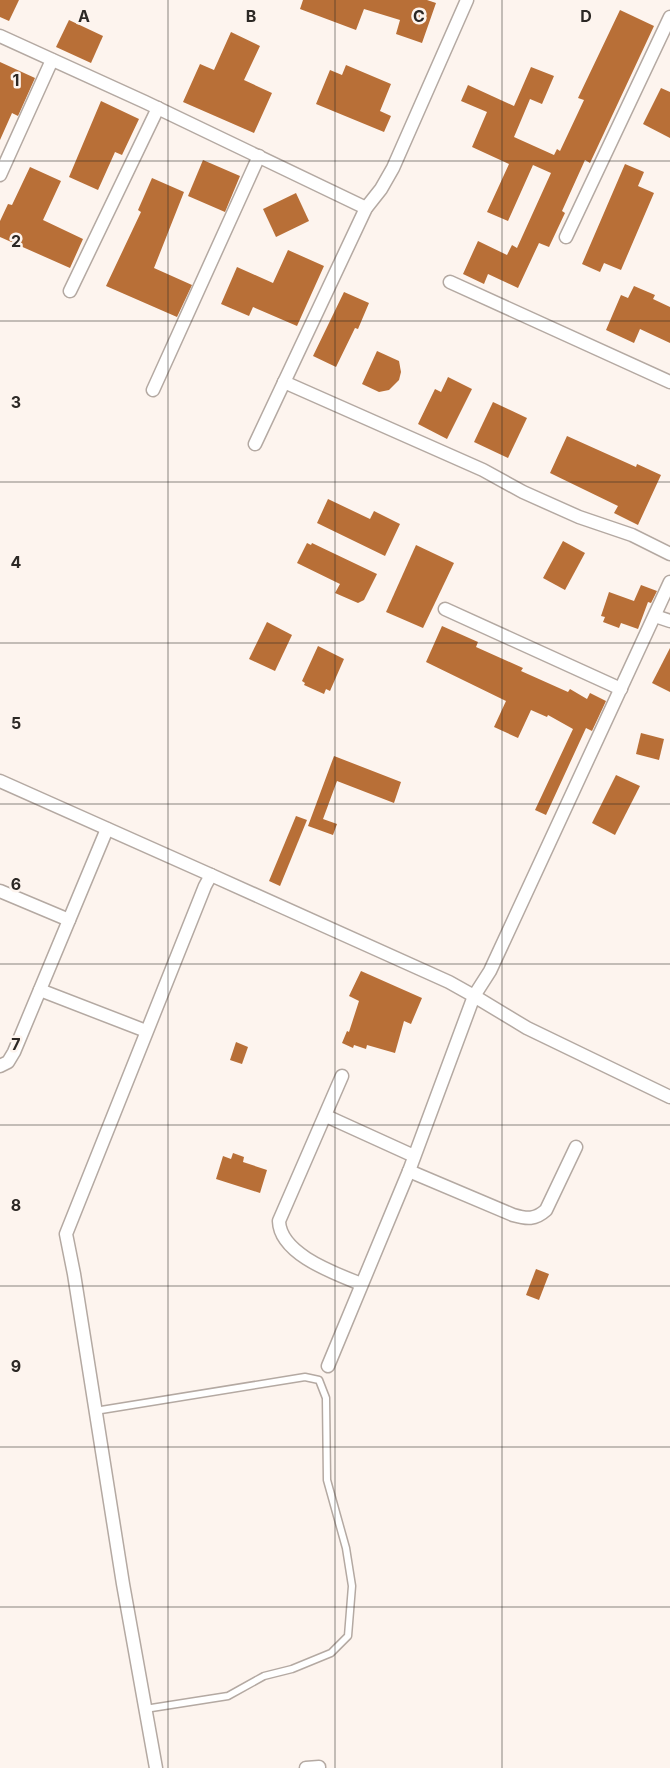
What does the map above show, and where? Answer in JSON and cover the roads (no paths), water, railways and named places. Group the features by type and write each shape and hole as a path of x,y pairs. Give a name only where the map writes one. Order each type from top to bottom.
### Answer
{"street":[{"path":"255,444 366,208 381,189 393,168 467,0"},
{"path":"566,237 670,17"},
{"path":"0,36 158,108 366,208"},
{"path":"0,175 52,60"},
{"path":"70,291 158,108"},
{"path":"153,390 259,156"},
{"path":"450,282 670,382"},
{"path":"284,382 484,470 523,492 579,517 632,535 670,554"},
{"path":"328,1366 361,1284 410,1172 414,1156 474,996 490,971 670,582"},
{"path":"446,609 621,689"},
{"path":"655,616 670,621"},
{"path":"0,780 450,982 528,1028 670,1097"},
{"path":"0,1066 8,1062 14,1052 107,828"},
{"path":"156,1768 66,1234 146,1031 211,875"},
{"path":"0,890 69,920"},
{"path":"40,990 146,1031"},
{"path":"342,1076 279,1220 280,1231 286,1241 309,1260 361,1284"},
{"path":"326,1116 414,1156"},
{"path":"410,1172 513,1216 525,1219 538,1218 546,1210 576,1147"}],"lane":[{"path":"95,1411 305,1377 319,1380 326,1398 327,1480 346,1548 352,1586 348,1636 332,1653 292,1669 264,1676 228,1696 145,1710"}]}
